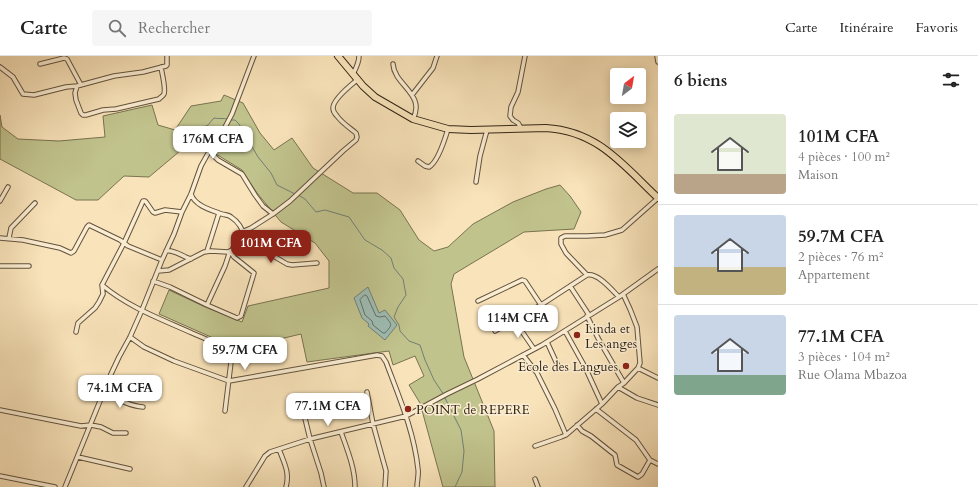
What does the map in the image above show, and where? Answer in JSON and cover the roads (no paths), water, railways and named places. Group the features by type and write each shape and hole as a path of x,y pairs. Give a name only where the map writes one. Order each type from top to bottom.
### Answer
{"main road":[{"path":"338,56 357,80 375,97 413,119 448,129 487,130 551,128 581,135 604,147 658,198"}],"street":[{"path":"0,67 13,77 22,93 34,95 114,76 143,72 166,66 167,56"},
{"path":"65,487 119,357 130,338 142,310 182,212 191,194 201,166 232,114 254,56"},
{"path":"353,74 357,67 359,56"},
{"path":"412,95 433,68 438,56"},
{"path":"521,128 510,116 511,107 518,92 525,56"},
{"path":"657,56 658,62"},
{"path":"40,64 64,58 67,59 81,85"},
{"path":"393,64 395,72 415,100 416,111 413,119"},
{"path":"77,86 74,97 83,115 103,110 116,109 162,97 165,89 161,67"},
{"path":"207,305 225,266 230,251 232,250 239,236 244,231 273,214 290,201 356,140 356,134 337,117 333,106 340,96 357,80"},
{"path":"418,161 425,166 429,167 433,165 448,129"},
{"path":"476,182 480,156 487,130"},
{"path":"211,148 214,156 218,160 242,174 263,206 273,214"},
{"path":"0,201 8,187"},
{"path":"191,194 197,203 231,216 244,231 245,238 287,264 317,263"},
{"path":"588,275 566,253 561,244 561,238 565,236 605,235 622,230 658,198"},
{"path":"76,332 78,323 95,308 99,302 103,294 102,285 143,202 145,201 155,213 165,210 182,212"},
{"path":"9,238 12,228 35,203"},
{"path":"207,251 219,212"},
{"path":"0,238 23,240 60,248 71,253 74,251 89,225 120,240 128,246 162,260"},
{"path":"166,251 171,250 183,257 191,259"},
{"path":"158,271 169,270 207,251 230,251"},
{"path":"153,281 170,287 237,318 241,316 254,273 234,258 230,251"},
{"path":"0,266 29,266"},
{"path":"246,487 265,456 270,452 310,439 406,416 547,342 623,294 658,269"},
{"path":"495,331 541,306 588,275 594,275 600,279 619,296"},
{"path":"478,301 522,280 525,281 541,306"},
{"path":"102,285 124,301 158,319 232,351 225,411"},
{"path":"570,286 624,383"},
{"path":"535,446 566,435 602,404 638,368 640,363 637,327 623,294"},
{"path":"514,320 534,349"},
{"path":"565,331 585,367 602,404"},
{"path":"130,338 138,344 174,361 229,381 377,355 382,356 386,362 406,416 413,440 418,470 417,487"},
{"path":"547,342 558,366"},
{"path":"523,355 537,373 555,408 566,435"},
{"path":"638,368 658,378"},
{"path":"618,387 637,398 658,405"},
{"path":"104,392 114,398 143,407"},
{"path":"367,392 373,424 386,471 385,487"},
{"path":"302,406 324,487"},
{"path":"596,408 636,440 650,460 658,464"},
{"path":"0,410 81,426 91,425 101,427 113,433 126,433"},
{"path":"577,425 582,431 591,436 614,456 617,465 638,476 642,474 650,460"},
{"path":"342,432 355,479 354,487"},
{"path":"279,449 288,474 286,487"},
{"path":"78,457 130,469"},
{"path":"0,476 55,487"},
{"path":"536,479 538,487"}],"water":[{"path":"368,287 379,313 385,310 397,325 385,340 368,326 369,324 362,318 354,298"}],"waterway":[{"path":"199,127 207,126 214,118 228,119"},
{"path":"231,120 235,120 239,124 258,157 271,173 277,185 295,194"},
{"path":"298,195 305,199 316,212 325,210 349,217 365,240 382,250 391,258 394,268 403,279 406,295 398,307 394,317 399,325 400,331 409,341 420,345 434,380 444,395"},
{"path":"445,398 461,430 464,451 462,472 455,487"}],"place":[{"name":"Linda et Les anges","path":"577,335"},
{"name":"Ecole des Langues","path":"626,366"},
{"name":"POINT de REPERE","path":"408,409"}]}
